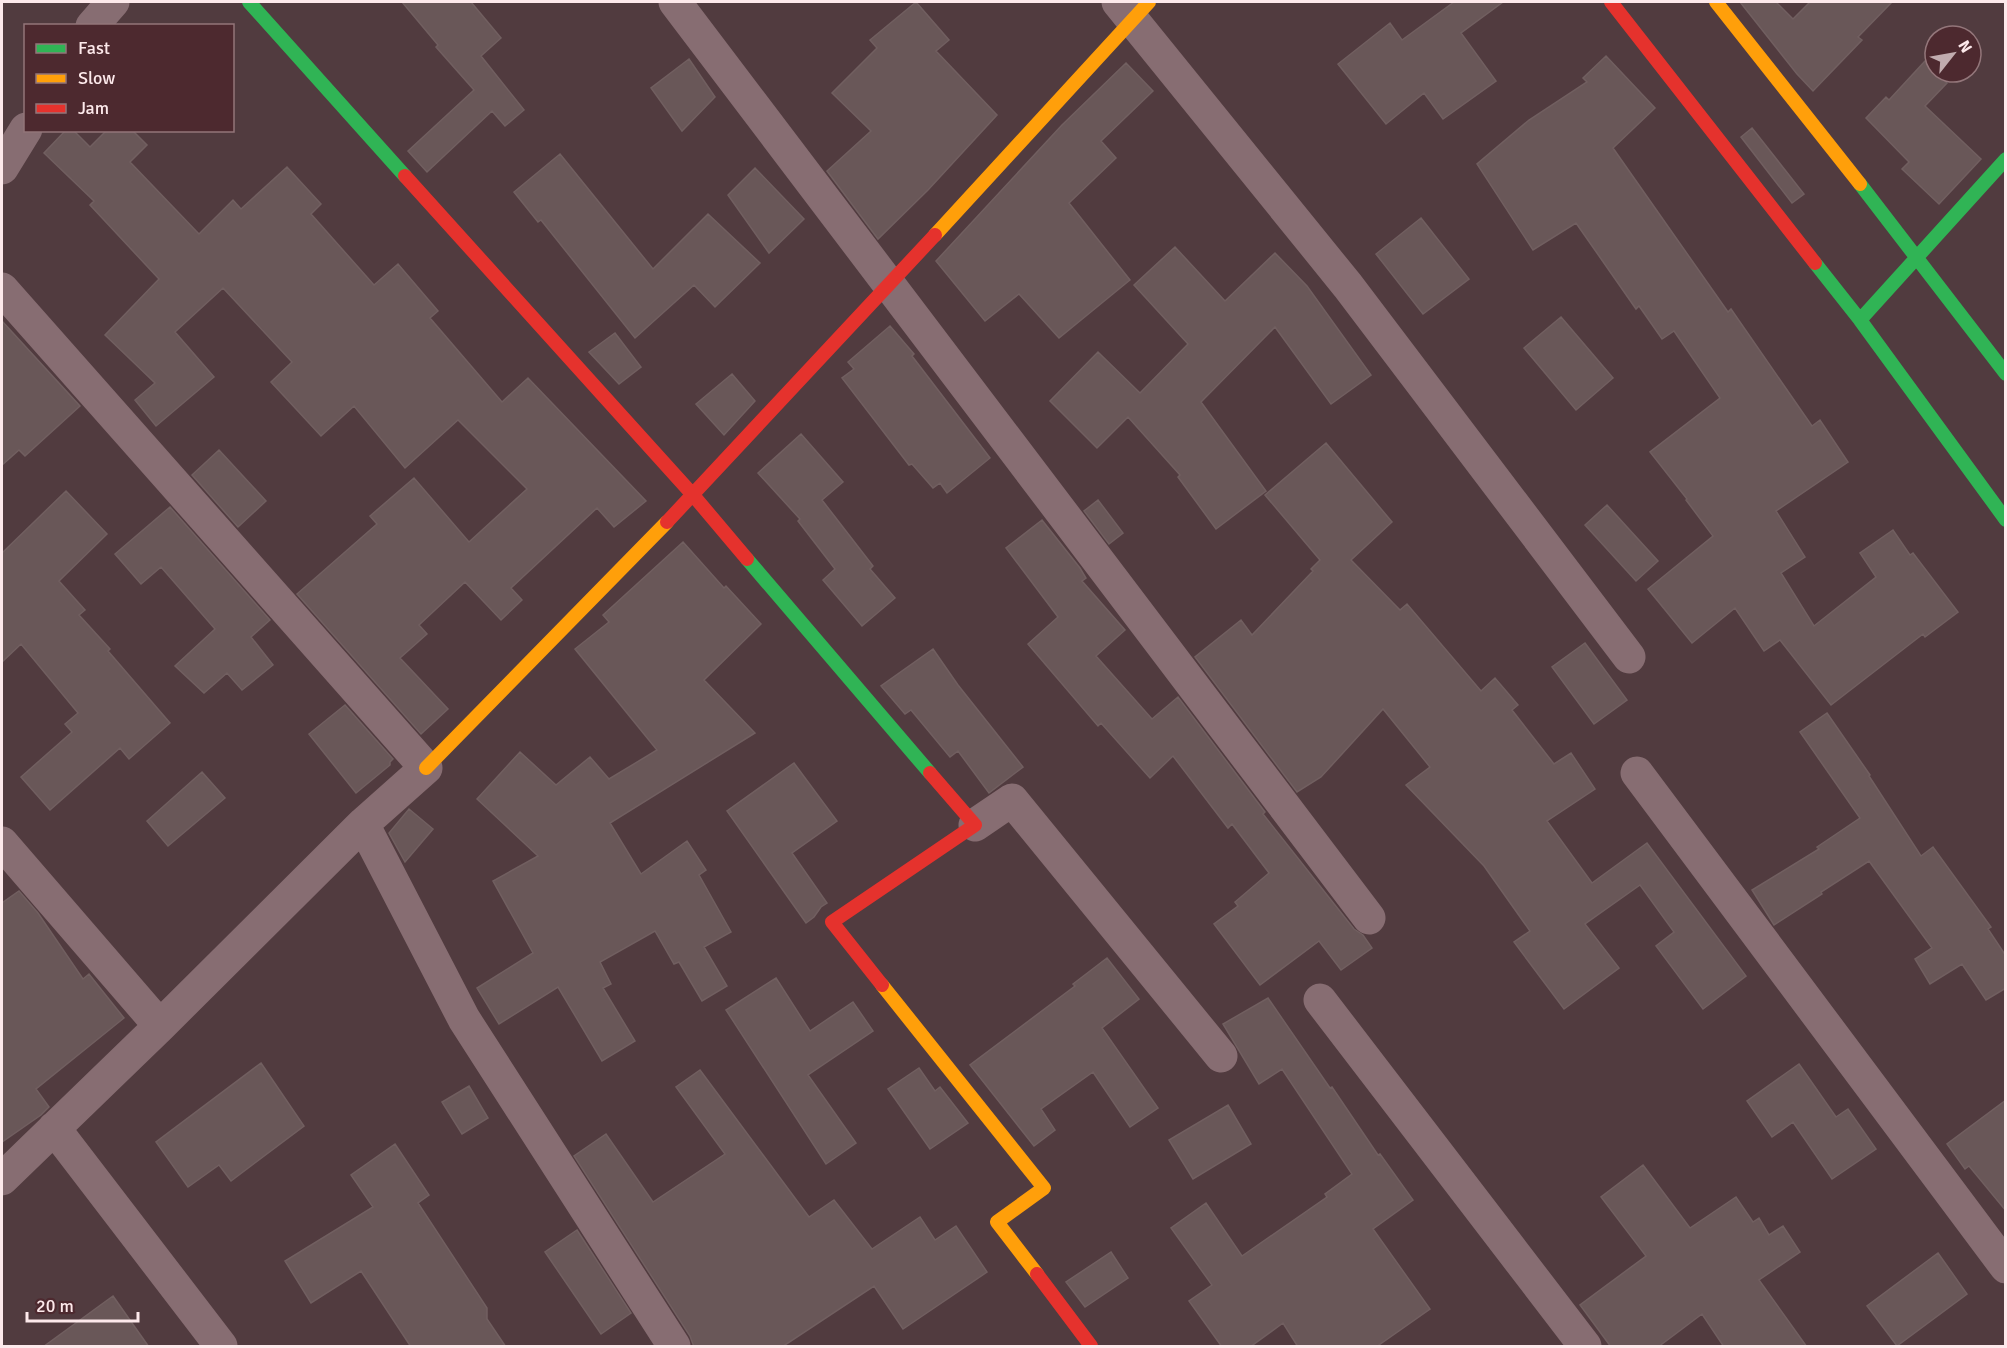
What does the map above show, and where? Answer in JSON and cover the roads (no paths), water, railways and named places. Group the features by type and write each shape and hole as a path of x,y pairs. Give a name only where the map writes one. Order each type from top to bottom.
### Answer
{"street":[{"path":"94,24 113,2"},
{"path":"249,2 693,495 975,825"},
{"path":"675,2 1369,918"},
{"path":"1716,2 1917,256 2006,374"},
{"path":"1624,7 1860,320 2006,520"},
{"path":"2,1179 363,824 426,768 693,495 889,285 1133,8 1348,286 1629,657"},
{"path":"1860,320 2006,159"},
{"path":"2,289 426,768"},
{"path":"1637,773 2006,1267"},
{"path":"1090,1347 997,1222 1044,1188 832,922 1012,800 1221,1056"},
{"path":"363,824 464,1019 674,1347"},
{"path":"2,843 160,1026"},
{"path":"1320,1000 1585,1347"},
{"path":"54,1128 221,1347"}]}
